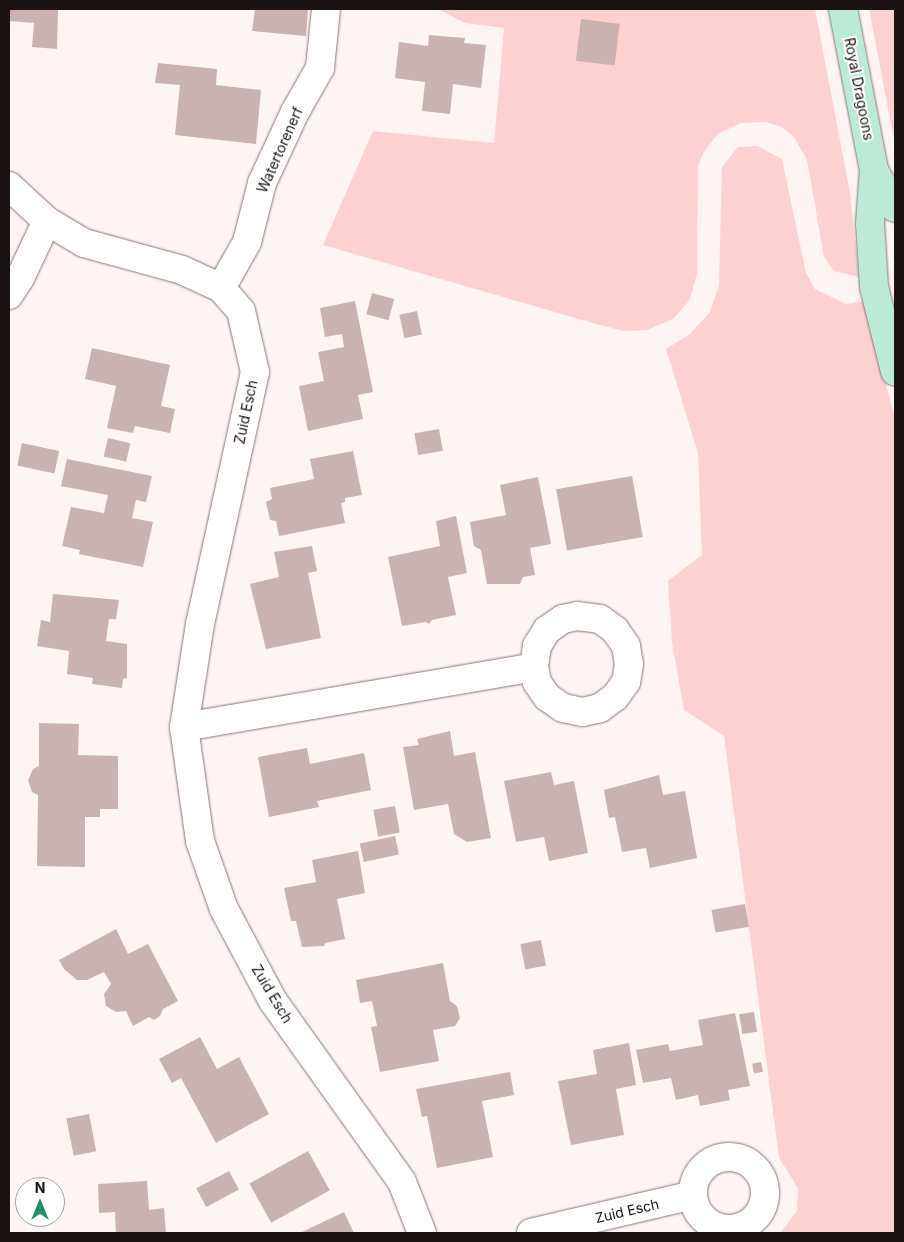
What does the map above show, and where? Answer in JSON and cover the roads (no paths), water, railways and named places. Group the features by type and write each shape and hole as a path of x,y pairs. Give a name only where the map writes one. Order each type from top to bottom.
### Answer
{"main road":[{"name":"Royal Dragoons","path":"843,9 874,170 870,223 874,287 895,371"},
{"name":"Royal Dragoons","path":"874,170 895,208"}],"street":[{"name":"Watertorenerf","path":"221,288 247,242 262,184 295,112 320,68 326,9"},
{"name":"Zuid Esch","path":"9,186 47,221 84,243 182,270 221,288 241,311 255,372 200,624 184,727 200,841 224,909 273,1000 402,1182 422,1233"},
{"path":"9,295 20,278 47,221"},
{"path":"184,727 534,667"},
{"name":"Zuid Esch","path":"531,1233 693,1195"}]}
